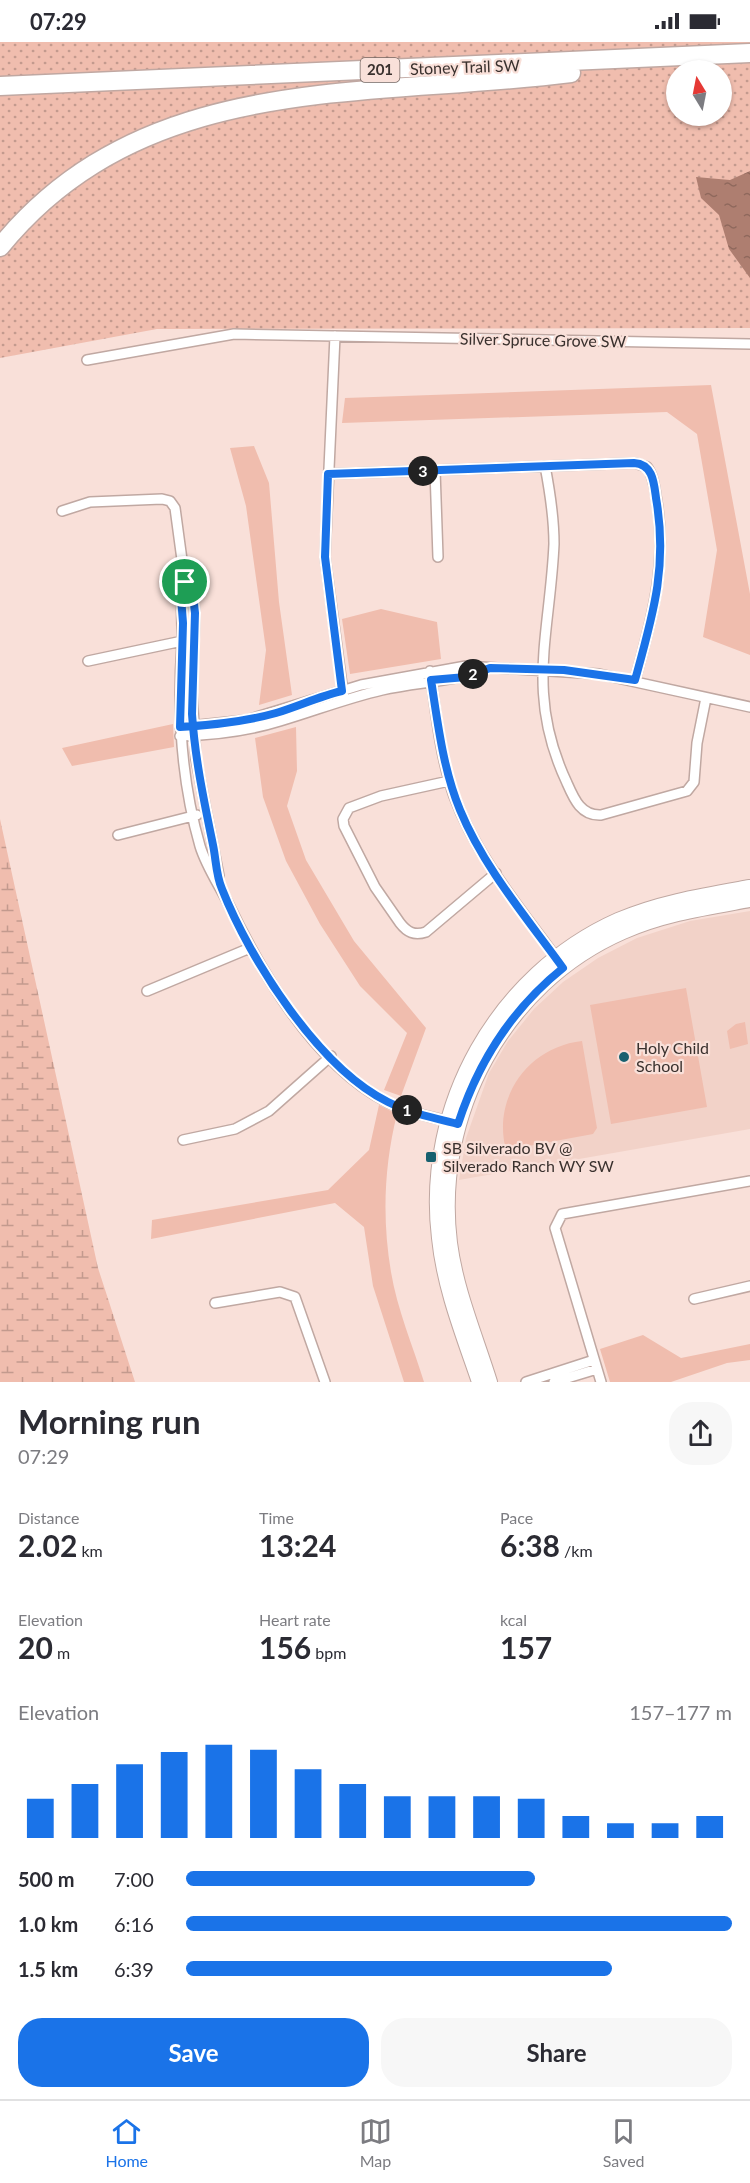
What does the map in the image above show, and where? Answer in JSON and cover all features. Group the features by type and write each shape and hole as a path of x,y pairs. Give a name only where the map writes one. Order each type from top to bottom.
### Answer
{"highway":[{"name":"Stoney Trail SW","path":"0,86 750,53"},
{"path":"0,246 29,215 76,177 124,147 199,116 258,103 353,91 534,78 676,58"}],"street":[{"name":"Silver Spruce Grove SW","path":"87,360 234,334 750,344"},
{"path":"335,336 325,557 343,695"},
{"path":"328,474 634,463 643,465 650,472 660,521 661,568 653,618 635,680"},
{"path":"545,466 552,508 554,545 541,669 545,719 554,751 580,807 589,814 601,815 624,807 681,794 692,787 706,698"},
{"path":"435,470 438,557"},
{"path":"62,512 96,501 162,499 170,501 176,511 185,582 181,597 180,731 192,817 201,850 250,948 291,1011 331,1056 361,1085 386,1101 415,1113 453,1122"},
{"path":"185,582 193,596 195,638 193,731 221,887"},
{"path":"88,661 195,638"},
{"path":"180,731 257,727 343,695 466,666 541,669 635,680 706,698 750,706"},
{"path":"431,676 450,781 469,829 496,873 559,963"},
{"path":"450,781 381,796 349,808 343,819 344,826 363,865 406,931 415,934 426,932 496,873"},
{"path":"118,835 206,813"},
{"path":"479,1382 449,1289 438,1236 439,1166 453,1122 468,1092 506,1027 559,963 595,932 641,911 667,903 750,887"},
{"path":"559,963 642,924 681,913 750,900"},
{"path":"147,991 250,948"},
{"path":"183,1140 235,1129 269,1112 331,1056"},
{"path":"453,1122 448,1180 450,1244 459,1285 490,1382"},
{"path":"601,1382 555,1228 557,1219 562,1214 750,1181"},
{"path":"694,1299 750,1286"},
{"path":"215,1304 280,1292 296,1297 325,1382"},
{"path":"526,1382 595,1364"},
{"path":"555,1382 595,1364"}],"shaded area":[{"name":"Holy Child School","path":"750,911 750,1129 459,1180 466,1138 489,1073 508,1041 534,1009 563,982 598,958 637,938 690,921"}],"green space":[{"path":"0,42 750,42 750,328 157,329 0,358"},
{"path":"711,385 750,594 750,655 703,637 717,550 697,434 667,412 342,423 345,398"},
{"path":"254,446 269,483 279,602 292,695 259,705 266,650 246,506 230,448"},
{"path":"381,609 437,622 441,659 350,674 342,619"},
{"path":"173,724 174,747 72,766 62,748"},
{"path":"296,727 297,771 287,806 306,860 354,941 426,1028 401,1096 384,1090 407,1033 360,986 320,924 286,861 263,797 255,738"},
{"path":"0,819 98,1268 135,1382 0,1382"},
{"path":"686,988 707,1107 611,1124 590,1005"},
{"path":"745,1022 748,1044 730,1049 727,1031 736,1024"},
{"path":"582,1041 597,1128 593,1134 506,1150 503,1131 504,1112 518,1078 545,1053 563,1045"},
{"path":"379,1105 397,1114 387,1173 388,1252 397,1300 424,1382 404,1382 373,1286 364,1227 335,1203 151,1239 152,1220 328,1190 369,1150"},
{"path":"643,1335 681,1358 750,1344 750,1360 727,1363 671,1382 610,1382 600,1349"}],"water":[{"path":"750,171 750,278 729,249 719,215 701,198 696,177 730,180"}],"place":[{"name":"Holy Child School","path":"624,1057"},
{"name":"SB Silverado BV @ Silverado Ranch WY SW","path":"431,1157"}],"route":[{"path":"185,582 181,597 183,623 179,690 180,727 193,726 206,725 218,724 265,716 342,691 325,557 328,474 634,463 643,465 650,472 660,521 661,568 653,618 635,680 564,670 490,668 466,677 431,680 444,762 465,823 487,861 563,968 526,1002 492,1047 468,1092 458,1124 398,1107 361,1085 312,1037 291,1011 250,948 221,887 200,788 196,759 193,726 192,714 195,613 193,596 185,582"}]}
